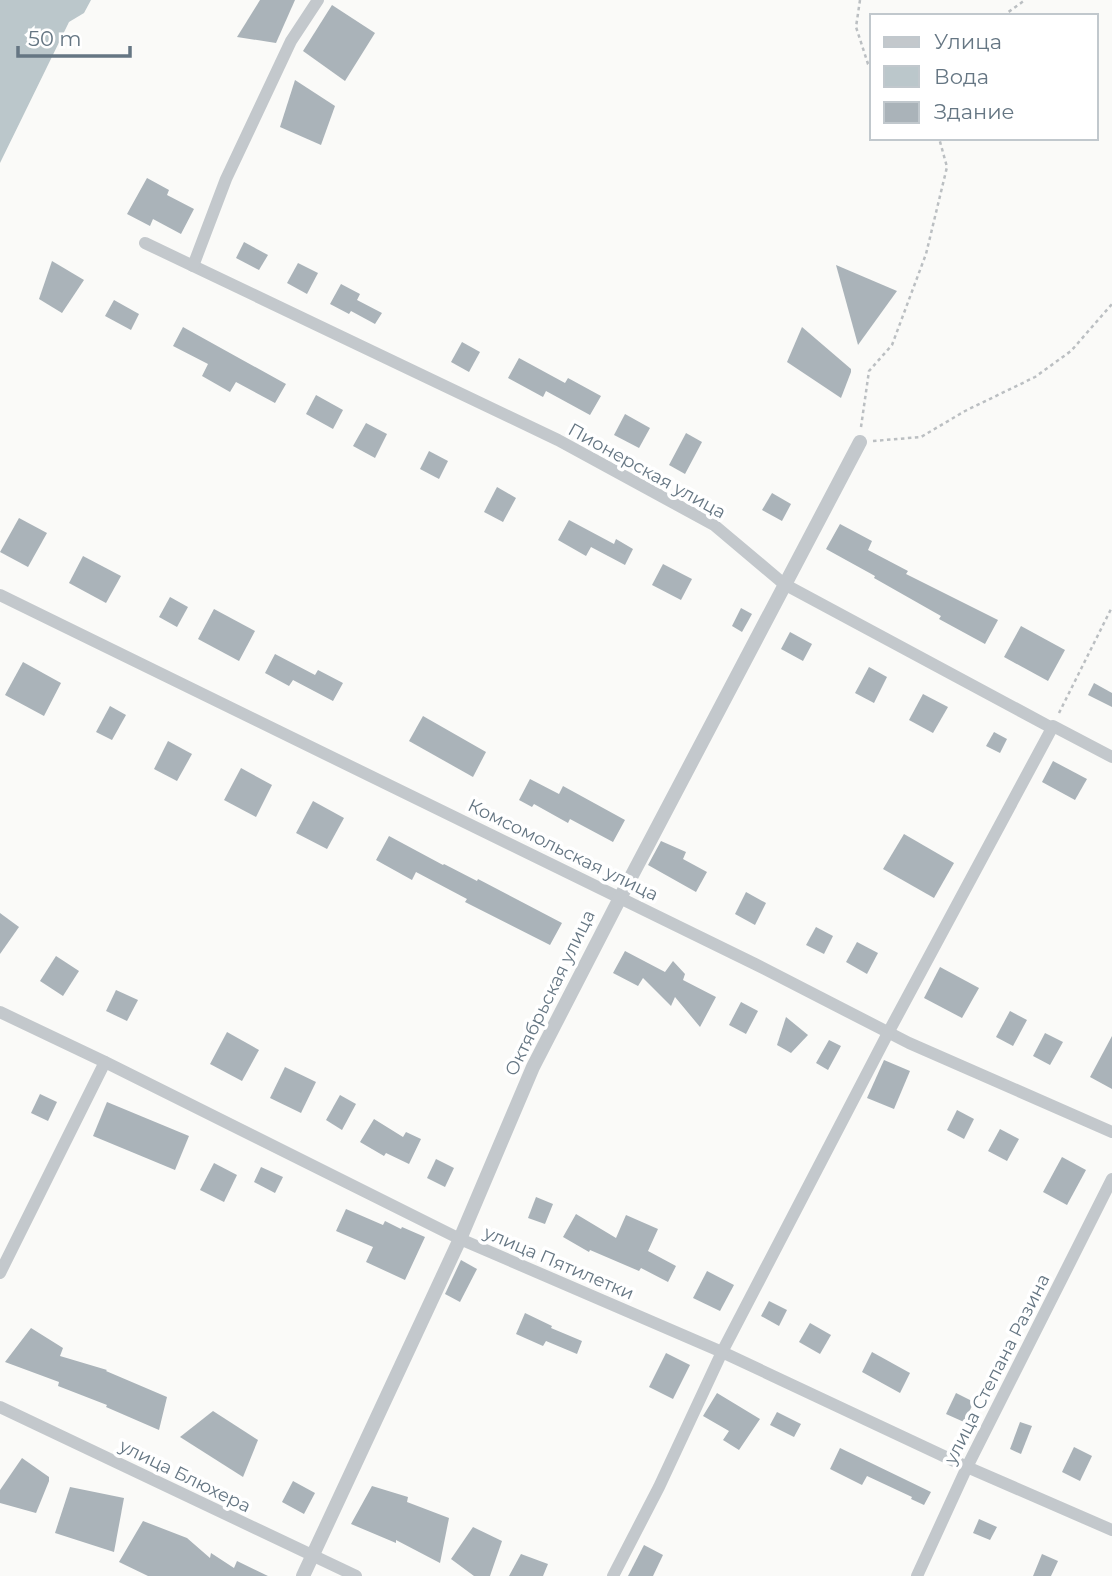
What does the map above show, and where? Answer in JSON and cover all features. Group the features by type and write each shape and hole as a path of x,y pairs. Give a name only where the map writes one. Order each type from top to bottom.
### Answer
{"street":[{"path":"193,266 226,179 291,41 318,0"},
{"name":"Пионерская улица","path":"145,243 570,447 714,525 784,584 1112,757"},
{"name":"Октябрьская улица","path":"303,1576 460,1239 533,1067 860,442"},
{"name":"Комсомольская улица","path":"0,595 755,964 888,1033 1112,1132"},
{"path":"613,1576 659,1487 722,1352 888,1033 1053,727"},
{"name":"улица Пятилетки","path":"0,1012 460,1239 722,1352 1112,1530"},
{"path":"0,1273 105,1062"},
{"name":"улица Степана Разина","path":"917,1576 967,1466 1112,1179"},
{"name":"улица Блюхера","path":"0,1407 356,1576"}],"path":[{"path":"860,0 856,27 870,66"},
{"path":"1006,14 1025,0"},
{"path":"940,140 947,167 926,254 892,345 869,371 860,442 921,437 965,411 1035,377 1071,351 1112,304"},
{"path":"1053,727 1112,607"}],"water":[{"path":"0,0 91,0 84,13 69,22 0,163"}],"building":[{"path":"260,0 295,0 276,43 237,37"},
{"path":"332,5 375,33 345,81 303,51"},
{"path":"295,80 335,106 321,145 280,127"},
{"path":"147,178 169,190 167,195 194,209 181,234 153,219 150,226 127,214"},
{"path":"244,242 268,255 259,270 236,258"},
{"path":"52,261 84,280 62,313 39,299"},
{"path":"298,263 318,273 307,294 287,283"},
{"path":"836,265 897,291 858,345"},
{"path":"341,284 360,294 357,300 382,313 375,324 351,311 349,314 330,304"},
{"path":"114,300 139,314 131,330 105,316"},
{"path":"183,327 286,384 275,403 236,382 230,392 202,376 208,364 173,346"},
{"path":"802,327 851,369 841,398 787,362"},
{"path":"462,342 480,352 469,372 451,362"},
{"path":"519,358 565,383 568,378 601,396 590,415 546,391 543,397 508,378"},
{"path":"316,395 343,410 333,429 306,414"},
{"path":"625,414 650,428 639,448 614,435"},
{"path":"366,423 387,434 375,458 353,446"},
{"path":"686,433 702,442 685,474 669,465"},
{"path":"429,451 448,461 439,479 420,469"},
{"path":"497,487 516,498 503,522 484,512"},
{"path":"772,493 791,504 782,521 762,510"},
{"path":"19,518 47,533 28,567 0,552"},
{"path":"569,520 614,544 616,539 633,549 625,565 591,547 586,556 558,540"},
{"path":"840,524 872,541 868,550 908,571 906,574 998,620 985,644 939,619 941,616 826,549"},
{"path":"83,556 121,576 106,603 69,583"},
{"path":"663,564 692,579 681,600 652,585"},
{"path":"170,597 188,607 177,627 159,617"},
{"path":"741,608 752,614 742,632 732,626"},
{"path":"214,609 255,631 239,661 198,639"},
{"path":"1021,626 1065,650 1048,681 1004,657"},
{"path":"790,632 812,644 803,661 781,649"},
{"path":"275,654 315,675 318,670 343,683 333,701 293,680 289,686 265,673"},
{"path":"23,662 61,683 44,716 5,695"},
{"path":"869,667 887,677 874,703 855,693"},
{"path":"1094,683 1112,693 1112,707 1088,695"},
{"path":"923,694 948,707 933,733 909,720"},
{"path":"110,706 126,715 112,740 96,732"},
{"path":"423,716 486,752 473,777 409,741"},
{"path":"994,732 1007,739 1000,753 986,746"},
{"path":"168,741 192,754 177,781 154,769"},
{"path":"1053,761 1087,779 1075,800 1042,782"},
{"path":"241,768 272,785 256,817 224,800"},
{"path":"530,779 559,794 563,786 625,820 613,842 570,819 568,823 534,804 532,807 519,800"},
{"path":"313,801 344,818 327,849 296,833"},
{"path":"904,834 954,863 934,898 883,869"},
{"path":"389,836 562,923 550,945 465,902 467,899 416,872 412,880 376,860"},
{"path":"661,841 686,852 683,859 707,872 696,892 648,865"},
{"path":"746,892 766,903 755,925 735,914"},
{"path":"0,913 19,927 0,954"},
{"path":"816,927 833,936 824,954 806,945"},
{"path":"857,942 878,953 867,974 846,962"},
{"path":"625,951 665,972 673,961 685,974 683,980 716,997 700,1027 675,997 671,1006 643,978 638,986 613,973"},
{"path":"56,956 79,971 63,996 40,981"},
{"path":"940,967 979,988 962,1018 924,998"},
{"path":"116,990 138,1000 127,1021 106,1011"},
{"path":"741,1002 758,1011 746,1034 729,1025"},
{"path":"1010,1011 1027,1020 1013,1046 996,1037"},
{"path":"786,1017 808,1035 791,1053 777,1045"},
{"path":"227,1032 259,1050 242,1081 210,1064"},
{"path":"1045,1033 1063,1042 1050,1065 1033,1056"},
{"path":"1112,1036 1112,1089 1090,1077"},
{"path":"829,1040 841,1046 828,1070 816,1063"},
{"path":"884,1060 910,1071 894,1109 867,1098"},
{"path":"285,1067 316,1082 301,1113 270,1098"},
{"path":"40,1094 57,1102 48,1121 31,1113"},
{"path":"340,1095 356,1104 342,1130 326,1120"},
{"path":"107,1102 189,1136 175,1170 93,1136"},
{"path":"957,1110 974,1119 964,1139 947,1130"},
{"path":"374,1119 403,1137 406,1132 421,1139 409,1164 386,1153 384,1156 360,1142"},
{"path":"1000,1129 1019,1139 1007,1161 988,1151"},
{"path":"1062,1157 1086,1170 1067,1205 1043,1192"},
{"path":"436,1159 454,1168 445,1187 427,1178"},
{"path":"214,1163 237,1175 224,1202 200,1190"},
{"path":"261,1167 283,1177 275,1193 254,1182"},
{"path":"536,1197 553,1204 545,1224 528,1218"},
{"path":"346,1209 383,1225 385,1221 425,1237 405,1280 366,1262 373,1247 336,1231"},
{"path":"576,1214 616,1238 626,1215 658,1229 648,1251 676,1266 668,1282 641,1268 639,1271 590,1250 589,1252 563,1237"},
{"path":"461,1260 477,1269 460,1302 445,1294"},
{"path":"707,1271 734,1285 720,1311 693,1298"},
{"path":"769,1301 787,1310 779,1326 761,1316"},
{"path":"525,1313 582,1341 577,1354 546,1341 543,1346 516,1334"},
{"path":"810,1323 831,1335 820,1354 799,1342"},
{"path":"31,1328 63,1348 60,1356 107,1370 167,1397 159,1430 106,1407 107,1405 58,1386 59,1382 5,1362"},
{"path":"872,1352 910,1373 900,1393 862,1372"},
{"path":"666,1353 690,1365 673,1399 649,1387"},
{"path":"717,1393 760,1419 739,1450 723,1440 729,1431 703,1416"},
{"path":"956,1393 974,1402 964,1422 946,1414"},
{"path":"213,1411 258,1440 243,1477 180,1437"},
{"path":"777,1412 801,1424 794,1437 770,1425"},
{"path":"1020,1422 1032,1426 1021,1454 1010,1449"},
{"path":"1074,1447 1092,1456 1080,1481 1062,1472"},
{"path":"840,1448 931,1492 924,1505 867,1476 862,1485 830,1469"},
{"path":"22,1458 49,1477 36,1513 0,1503 0,1490"},
{"path":"293,1481 315,1493 304,1514 282,1502"},
{"path":"372,1486 408,1497 407,1502 449,1518 440,1563 396,1540 396,1543 351,1524"},
{"path":"70,1487 124,1498 114,1552 55,1533"},
{"path":"979,1519 997,1527 990,1540 973,1533"},
{"path":"143,1521 187,1538 210,1558 211,1553 234,1568 237,1561 268,1576 148,1576 119,1562"},
{"path":"473,1527 502,1541 490,1576 474,1576 451,1559"},
{"path":"644,1545 663,1555 653,1576 628,1576"},
{"path":"521,1554 548,1564 543,1576 509,1576"},
{"path":"1042,1554 1058,1561 1051,1576 1033,1576"}]}
